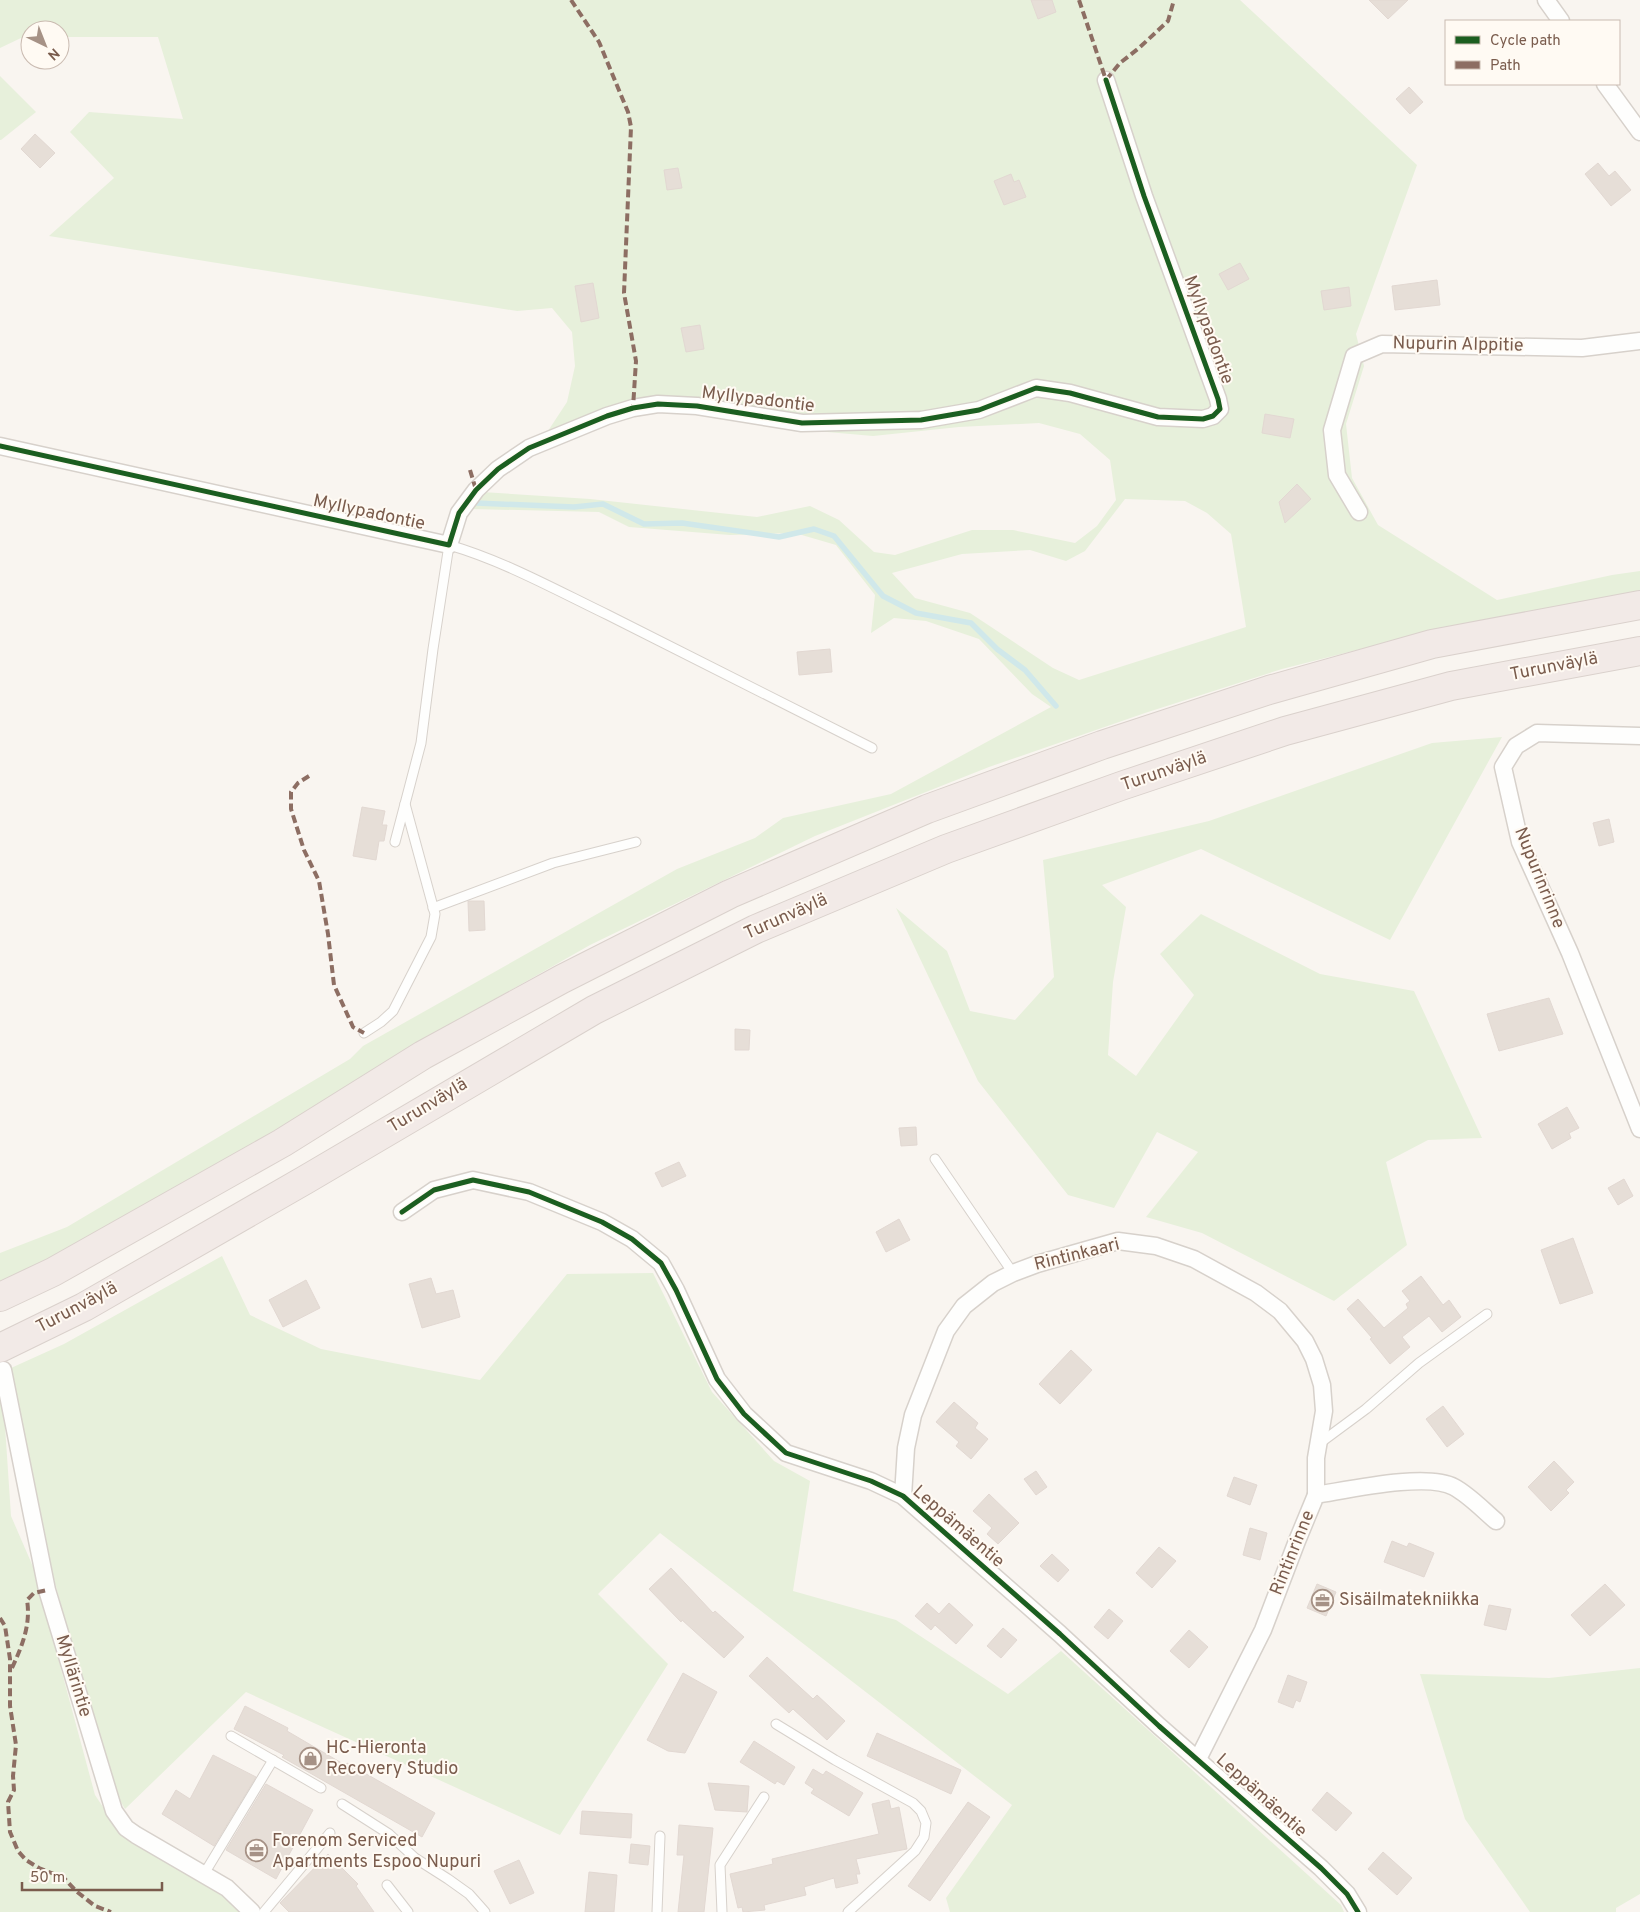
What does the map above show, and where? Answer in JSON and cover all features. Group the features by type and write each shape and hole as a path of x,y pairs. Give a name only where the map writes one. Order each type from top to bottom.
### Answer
{"highway":[{"path":"0,1297 53,1272 282,1143 423,1055 562,979 730,894 927,809 1102,745 1269,690 1432,644 1640,605"},
{"name":"Turunväylä","path":"1,1359 84,1307 594,1010 756,929 946,849 1121,786 1285,731 1451,686 1640,651"}],"street":[{"path":"1546,0 1560,20"},
{"name":"Myllypadontie","path":"0,446 449,544 459,513 476,490 498,469 529,448 607,416 633,408 658,404 697,406 802,422 921,420 979,410 1036,388 1070,393 1158,417 1203,419 1213,416 1220,409 1218,399 1144,196 1106,80"},
{"path":"1607,85 1640,132"},
{"name":"Nupurin Alppitie","path":"1359,512 1337,475 1332,430 1354,356 1382,344 1582,348 1640,341"},
{"name":"Nupurinrinne","path":"1640,736 1537,733 1516,746 1502,767 1520,842 1570,953 1640,1129"},
{"name":"Leppämäentie","path":"402,1212 434,1190 474,1180 529,1192 602,1222 632,1239 661,1263 676,1290 717,1379 744,1414 779,1447 786,1453 871,1481 903,1496 1060,1634 1159,1726 1321,1868 1347,1894 1358,1912"},
{"name":"Rintinkaari","path":"903,1496 906,1448 913,1415 946,1331 964,1306 993,1283 1013,1273 1045,1261 1118,1241 1156,1246 1194,1258 1256,1293 1280,1311 1305,1341 1314,1358 1322,1385 1324,1411 1318,1445 1316,1495"},
{"name":"Myllärintie","path":"1,1359 47,1590 114,1811 126,1828 227,1888 252,1912"},
{"name":"Rintinrinne","path":"1198,1759 1263,1630 1316,1495 1387,1484 1426,1481 1453,1486 1496,1521"}],"lane":[{"path":"395,842 421,743 449,544 478,553 560,592 872,748"},
{"path":"364,1033 381,1022 393,1011 431,937 435,914 405,803"},
{"path":"433,908 553,863 636,842"},
{"path":"935,1159 1013,1273"},
{"path":"1318,1445 1366,1409 1419,1362 1487,1314"},
{"path":"776,1724 835,1760 913,1803 924,1817 926,1823 924,1837 915,1851 848,1912"},
{"path":"231,1736 321,1788"},
{"path":"204,1874 273,1760"},
{"path":"722,1912 720,1865 764,1797"},
{"path":"342,1804 389,1834 415,1858 448,1878 469,1894 485,1912"},
{"path":"264,1912 330,1833"},
{"path":"657,1912 660,1836"},
{"path":"387,1885 408,1912"}],"green space":[{"path":"0,0 1240,0 1417,165 1356,334 1364,366 1346,424 1352,478 1378,525 1497,600 1612,575 1640,571 1640,593 1408,637 1282,669 1145,713 989,767 815,836 590,945 430,1036 259,1141 19,1275 0,1282 0,1253 67,1227 350,1059 363,1046 677,869 755,838 783,818 891,794 1051,707 1032,694 979,639 926,621 894,618 871,633 875,595 836,545 795,533 730,535 629,527 599,512 471,509 482,492 590,499 757,517 810,506 839,520 874,552 895,555 972,530 1013,530 1075,543 1097,526 1116,500 1110,460 1080,434 1039,423 959,427 873,436 793,429 666,410 627,414 546,434 567,402 575,366 572,332 552,308 517,311 49,236 114,178 70,132 89,112 183,119 158,37 70,37 70,20 20,20 20,38 0,48","holes":["1125,499 1185,501 1207,513 1231,534 1246,627 1079,680 1053,668 970,613 915,598 892,573 962,554 1030,550 1066,561 1085,551"]},
{"path":"0,76 36,112 1,140 0,140"},
{"path":"1502,737 1390,940 1201,849 1102,885 1126,907 1113,982 1108,1055 1136,1076 1194,995 1160,954 1201,914 1320,974 1414,991 1482,1138 1428,1140 1386,1162 1407,1245 1334,1301 1202,1233 1146,1217 1198,1152 1157,1132 1114,1208 1068,1195 978,1081 896,908 947,951 970,1011 1015,1020 1054,977 1043,860 1209,821 1432,743"},
{"path":"222,1256 250,1315 321,1349 480,1380 567,1274 653,1273 712,1392 774,1461 810,1481 793,1591 896,1620 1008,1694 1061,1651 1341,1905 1344,1912 950,1912 946,1898 1012,1805 660,1533 598,1594 668,1664 560,1835 246,1692 125,1809 109,1782 54,1579 11,1368 64,1344"},
{"path":"0,1395 4,1411 11,1516 34,1569 95,1795 111,1819 220,1890 243,1912 0,1912"},
{"path":"1640,1668 1640,1894 1616,1908 1616,1912 1530,1912 1465,1819 1420,1674 1549,1678"}],"building":[{"path":"1031,0 1052,0 1056,12 1038,19"},
{"path":"1369,0 1408,0 1388,19"},
{"path":"1409,87 1423,102 1410,114 1396,99"},
{"path":"35,134 55,153 40,168 21,149"},
{"path":"1598,163 1609,176 1615,171 1631,190 1611,206 1585,174"},
{"path":"678,168 682,188 667,190 664,170"},
{"path":"1011,174 1014,182 1019,180 1026,197 1004,205 994,181"},
{"path":"1240,263 1249,279 1228,290 1219,274"},
{"path":"1437,280 1440,305 1395,310 1392,286"},
{"path":"593,283 599,318 581,322 575,286"},
{"path":"1349,287 1351,306 1324,310 1321,291"},
{"path":"700,325 704,349 686,352 681,328"},
{"path":"1265,414 1294,419 1290,438 1262,433"},
{"path":"1297,484 1311,499 1285,523 1279,502"},
{"path":"830,649 832,672 799,675 797,652"},
{"path":"362,807 385,811 382,825 387,825 384,841 379,841 376,860 353,856"},
{"path":"1609,819 1614,842 1599,846 1593,823"},
{"path":"468,901 484,901 485,930 469,931"},
{"path":"1549,998 1563,1034 1499,1051 1487,1014"},
{"path":"735,1029 750,1030 749,1050 735,1050"},
{"path":"1567,1107 1579,1128 1569,1133 1571,1138 1552,1149 1538,1124"},
{"path":"916,1127 917,1145 901,1146 899,1128"},
{"path":"679,1162 686,1176 662,1187 655,1173"},
{"path":"1624,1179 1633,1196 1618,1205 1608,1188"},
{"path":"899,1219 910,1240 886,1252 876,1232"},
{"path":"1573,1238 1593,1293 1560,1304 1541,1250"},
{"path":"1421,1276 1443,1305 1449,1300 1461,1317 1442,1332 1429,1316 1402,1337 1410,1347 1390,1364 1370,1339 1372,1338 1347,1309 1358,1299 1384,1328 1408,1308 1406,1304 1410,1301 1402,1291"},
{"path":"431,1278 436,1294 453,1290 460,1317 422,1328 409,1284"},
{"path":"306,1280 320,1308 283,1327 269,1300"},
{"path":"1071,1350 1092,1370 1060,1404 1039,1384"},
{"path":"954,1402 978,1423 975,1428 988,1439 971,1459 956,1446 959,1442 936,1422"},
{"path":"1443,1406 1464,1434 1447,1447 1426,1419"},
{"path":"1554,1461 1574,1482 1566,1490 1569,1493 1551,1511 1528,1487"},
{"path":"1036,1471 1047,1487 1036,1495 1024,1479"},
{"path":"1234,1477 1257,1485 1250,1505 1227,1496"},
{"path":"989,1494 1019,1523 998,1544 987,1534 992,1528 973,1511"},
{"path":"1250,1528 1267,1533 1260,1560 1243,1555"},
{"path":"1392,1541 1407,1547 1409,1543 1434,1553 1424,1577 1384,1562"},
{"path":"1159,1547 1176,1561 1152,1588 1136,1573"},
{"path":"1052,1554 1069,1570 1058,1582 1040,1566"},
{"path":"671,1568 713,1613 715,1611 744,1637 724,1658 682,1620 681,1622 649,1589"},
{"path":"1317,1584 1336,1592 1326,1616 1307,1608"},
{"path":"1605,1584 1625,1605 1590,1636 1571,1615"},
{"path":"927,1603 939,1614 949,1603 973,1625 956,1644 935,1625 931,1630 915,1616"},
{"path":"1489,1605 1511,1609 1506,1630 1484,1625"},
{"path":"1109,1609 1123,1621 1108,1639 1094,1627"},
{"path":"1003,1628 1017,1640 1001,1658 987,1646"},
{"path":"1189,1630 1208,1647 1189,1668 1170,1651"},
{"path":"767,1657 813,1699 817,1695 845,1721 827,1740 793,1709 789,1713 749,1676"},
{"path":"683,1673 717,1692 685,1753 668,1751 647,1740"},
{"path":"1288,1675 1307,1682 1300,1702 1296,1700 1293,1708 1278,1702"},
{"path":"245,1706 288,1728 287,1731 345,1765 347,1763 435,1813 422,1837 282,1757 284,1755 234,1729"},
{"path":"877,1733 961,1770 951,1794 867,1756"},
{"path":"754,1741 795,1767 784,1785 777,1781 775,1784 740,1762"},
{"path":"213,1755 256,1777 214,1846 162,1814 176,1790 190,1799"},
{"path":"813,1769 823,1775 826,1771 863,1793 849,1816 811,1793 814,1789 805,1783"},
{"path":"708,1783 749,1786 747,1812 715,1810"},
{"path":"266,1784 313,1810 276,1879 226,1850"},
{"path":"1327,1792 1352,1813 1336,1831 1312,1810"},
{"path":"889,1800 891,1809 899,1807 907,1849 856,1859 860,1874 856,1874 858,1883 836,1888 834,1878 804,1887 806,1895 764,1905 765,1910 743,1912 742,1907 738,1908 730,1874 773,1864 772,1859 879,1834 872,1804"},
{"path":"968,1802 990,1817 930,1901 908,1886"},
{"path":"582,1811 632,1814 631,1838 580,1834"},
{"path":"679,1825 713,1828 704,1912 678,1912 684,1855 677,1855"},
{"path":"631,1844 650,1846 648,1865 629,1863"},
{"path":"1383,1852 1412,1878 1397,1895 1368,1869"},
{"path":"328,1854 358,1884 356,1886 374,1912 289,1912 280,1903"},
{"path":"519,1860 534,1893 510,1904 494,1871"},
{"path":"589,1872 617,1875 614,1912 585,1912"}],"waterway":[{"path":"476,503 574,507 603,504 644,524 682,523 779,537 814,529 834,536 883,596 916,613 971,623 997,649 1025,670 1056,706"}],"marked path":[{"path":"571,0 599,42 628,112 631,127 624,293 636,361 633,408"},
{"path":"1079,0 1106,80"},
{"path":"1106,80 1120,63 1168,21 1174,0"},
{"path":"470,470 476,490"},
{"path":"309,776 298,783 291,792 291,809 304,850 319,881 334,985 353,1027 364,1033"},
{"path":"12,1668 27,1627 27,1600 34,1593 47,1590"},
{"path":"0,1618 5,1626 10,1659 10,1706 16,1745 13,1776 14,1790 8,1802 10,1832 18,1851 26,1860 39,1868 64,1878 76,1891 95,1906 111,1912"}],"cycle path":[{"path":"0,446 449,545 459,513 476,490 498,469 529,448 607,416 633,408 658,404 697,406 802,423 921,420 979,410 1036,388 1070,393 1158,417 1203,419 1213,416 1220,409 1218,399 1144,196 1106,80"},
{"path":"402,1212 434,1190 473,1180 529,1192 602,1222 632,1239 661,1263 676,1290 717,1379 744,1414 786,1453 871,1481 903,1496 1060,1634 1159,1726 1321,1868 1347,1894 1358,1912"}],"place":[{"name":"Sisäilmatekniikka","path":"1323,1600"},
{"name":"HC-Hieronta Recovery Studio","path":"310,1758"},
{"name":"Forenom Serviced Apartments Espoo Nupuri","path":"256,1851"}]}
